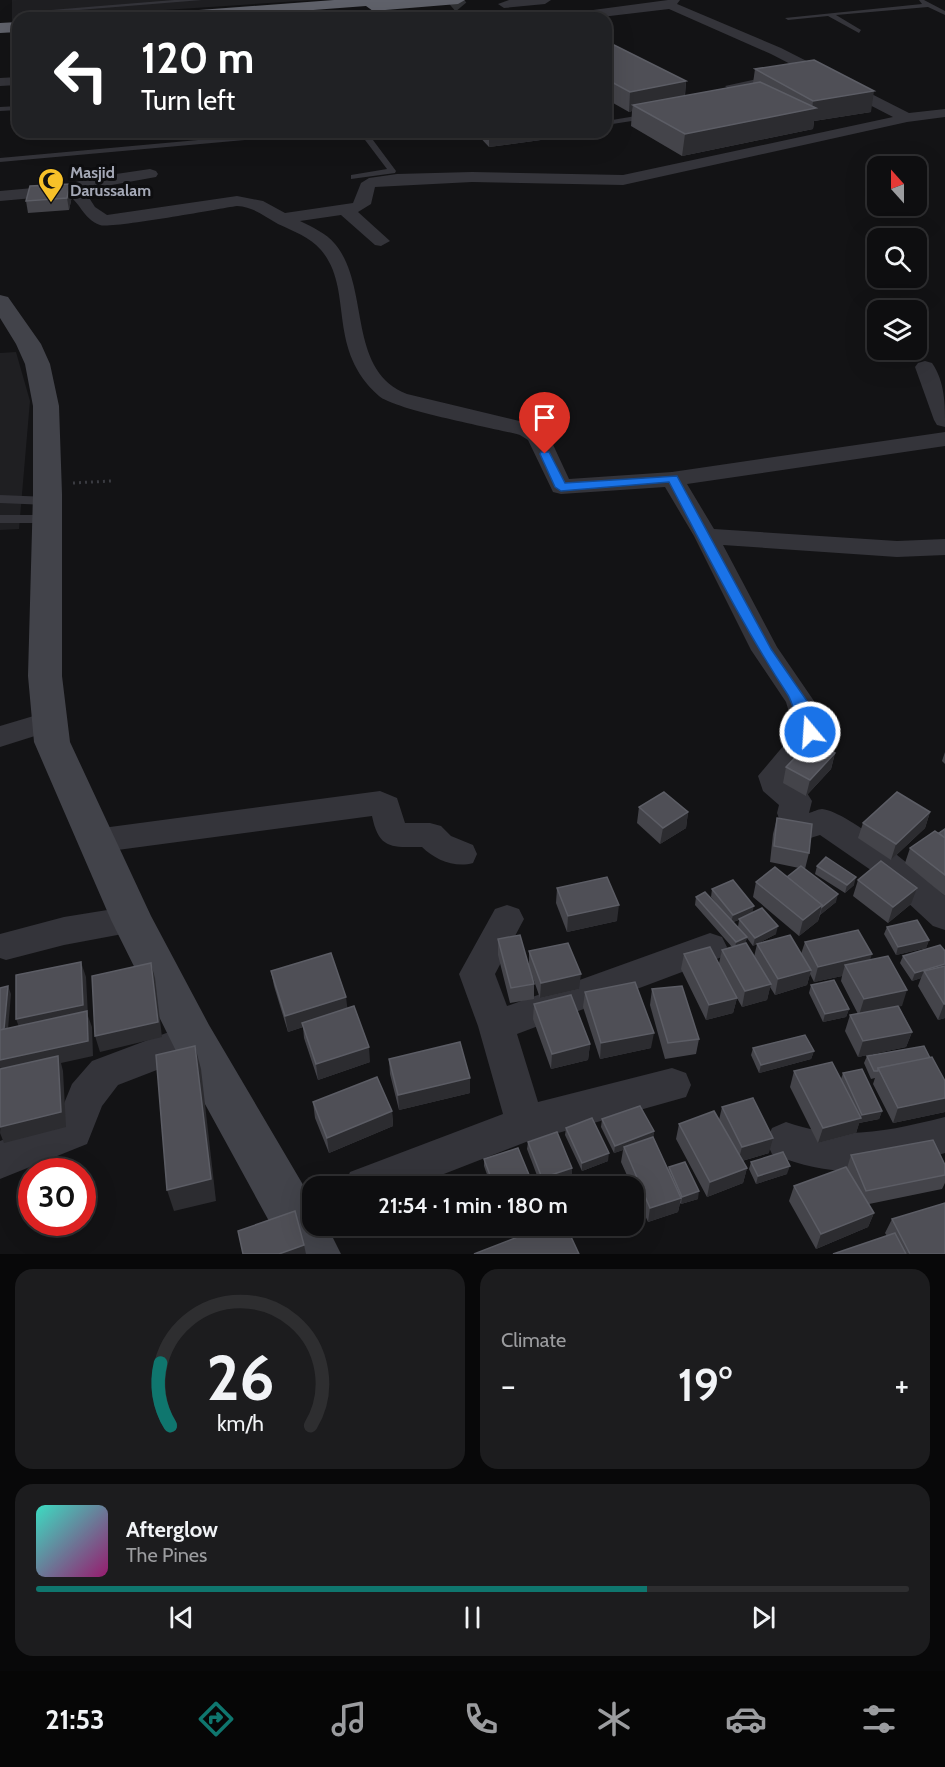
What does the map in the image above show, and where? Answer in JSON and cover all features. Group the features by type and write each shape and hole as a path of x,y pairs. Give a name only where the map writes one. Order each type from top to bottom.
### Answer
{"highway":[{"path":"228,12 394,0"},
{"path":"353,12 462,7"}],"main road":[{"path":"0,302 23,335 42,378 48,406 44,678 47,722 52,742 132,920 193,1039 302,1210"},
{"path":"310,1236 315,1254"}],"street":[{"path":"504,3 545,0"},
{"path":"607,12 672,3 776,51 809,72 907,118"},
{"path":"437,12 462,7"},
{"path":"282,219 363,204 365,188 376,181 472,177 623,180 907,118 945,113"},
{"path":"0,196 68,190 89,183 150,174"},
{"path":"68,190 80,194 88,210 104,221 248,201 265,205 282,219 314,236 330,249 345,281 358,351 364,364 391,396 528,430 538,436 561,487 672,479 945,440"},
{"path":"345,209 381,241"},
{"path":"925,367 945,420"},
{"path":"672,479 706,536 765,650 800,701 808,719 810,732 807,740 773,776 774,783 796,801 793,813 795,824 804,828 821,821 828,824 890,866 945,916"},
{"path":"706,536 897,549 945,547"},
{"path":"0,737 47,722"},
{"path":"95,841 202,829 380,803 386,806 391,830 396,835 430,835 440,845 461,854"},
{"path":"507,919 477,974 496,1026 525,1124"},
{"path":"6,946 64,931 132,920"},
{"path":"496,1026 711,947"},
{"path":"0,1160 48,1143 73,1131 86,1096 105,1073 193,1039"},
{"path":"390,1176 525,1124 672,1085"},
{"path":"786,1141 828,1155 882,1152 945,1135"}],"lane":[{"path":"51,0 54,11 199,0"},
{"path":"919,0 945,13"},
{"path":"788,18 928,5"},
{"path":"829,14 860,31"},
{"path":"736,100 742,97 728,86 779,76"},
{"path":"612,122 653,115"},
{"path":"0,160 244,138"},
{"path":"354,177 392,171 367,138"},
{"path":"0,499 48,502"},
{"path":"0,519 48,502"}],"path":[{"path":"48,502 111,481"}],"shaded area":[{"path":"12,0 315,0 133,12 12,12"},
{"path":"16,352 30,401 19,529 0,530 0,353"}],"building":[{"path":"612,46 686,81 630,92 612,82"},
{"path":"814,60 874,91 813,101 755,69"},
{"path":"760,82 816,108 685,134 633,105"},
{"path":"70,184 67,198 26,201 30,186"},
{"path":"811,741 835,753 810,780 786,767"},
{"path":"664,792 688,812 663,828 639,807"},
{"path":"897,792 930,812 896,844 863,823"},
{"path":"777,818 812,824 809,853 774,846"},
{"path":"945,829 945,838 939,833"},
{"path":"935,831 945,838 945,875 910,848"},
{"path":"826,857 856,877 847,885 817,866"},
{"path":"881,861 917,888 893,907 858,880"},
{"path":"801,866 838,894 822,907 787,877"},
{"path":"775,867 822,905 803,920 756,882"},
{"path":"607,877 619,905 568,916 557,888"},
{"path":"733,880 754,906 733,915 712,889"},
{"path":"705,892 747,937 736,942 696,897"},
{"path":"762,908 778,926 755,938 739,919"},
{"path":"917,920 929,940 898,947 887,927"},
{"path":"858,930 872,954 818,967 805,942"},
{"path":"520,935 534,984 511,988 498,939"},
{"path":"790,935 811,970 778,979 757,944"},
{"path":"568,943 581,974 541,983 529,951"},
{"path":"746,943 771,984 745,991 722,950"},
{"path":"940,945 945,951 945,964 915,973 903,956"},
{"path":"710,947 737,998 709,1005 684,954"},
{"path":"331,953 346,997 285,1016 271,971"},
{"path":"888,956 907,990 864,999 845,965"},
{"path":"81,962 83,1005 16,1019 16,975"},
{"path":"151,963 158,1022 95,1036 92,976"},
{"path":"945,966 945,1004 944,1004 924,971"},
{"path":"834,980 849,1009 825,1014 811,985"},
{"path":"635,982 654,1033 601,1043 585,992"},
{"path":"8,986 4,1029 0,1030 0,988"},
{"path":"682,986 699,1039 668,1043 652,989"},
{"path":"571,995 590,1044 552,1054 534,1004"},
{"path":"354,1006 369,1047 316,1064 302,1023"},
{"path":"898,1006 912,1032 863,1041 850,1015"},
{"path":"87,1011 88,1041 0,1060 0,1030"},
{"path":"805,1035 814,1051 761,1065 753,1048"},
{"path":"460,1042 470,1078 398,1095 389,1059"},
{"path":"195,1046 211,1179 167,1190 156,1055"},
{"path":"924,1046 930,1058 878,1068 878,1071 874,1071 867,1056"},
{"path":"58,1056 61,1112 0,1127 0,1069"},
{"path":"932,1057 945,1081 945,1098 898,1108 878,1068"},
{"path":"832,1062 861,1118 823,1128 794,1071"},
{"path":"862,1069 882,1111 862,1115 843,1073"},
{"path":"377,1077 392,1111 327,1138 313,1102"},
{"path":"753,1098 773,1138 742,1147 722,1107"},
{"path":"640,1106 654,1131 615,1146 602,1119"},
{"path":"714,1111 747,1168 710,1182 679,1124"},
{"path":"592,1118 609,1153 582,1163 566,1128"},
{"path":"557,1132 572,1168 541,1176 528,1142"},
{"path":"653,1137 681,1198 650,1208 644,1194 644,1176 636,1176 624,1147"},
{"path":"933,1140 945,1165 945,1175 866,1191 851,1155"},
{"path":"518,1148 530,1176 490,1176 484,1159"},
{"path":"783,1152 790,1166 758,1176 751,1162"},
{"path":"685,1162 699,1191 682,1197 669,1167"},
{"path":"846,1167 874,1213 821,1234 794,1186"},
{"path":"945,1203 945,1254 910,1254 892,1219"},
{"path":"295,1211 304,1245 279,1254 243,1254 238,1231"},
{"path":"895,1233 906,1254 833,1254"},
{"path":"520,1236 571,1236 579,1254 474,1254"}],"tunnel":[{"path":"455,0 461,7"}],"place":[{"name":"Masjid Darussalam","path":"51,204"}],"route":[{"path":"545,454 561,487 589,487 672,479 706,536 765,650 800,701 808,719 810,732"}]}
